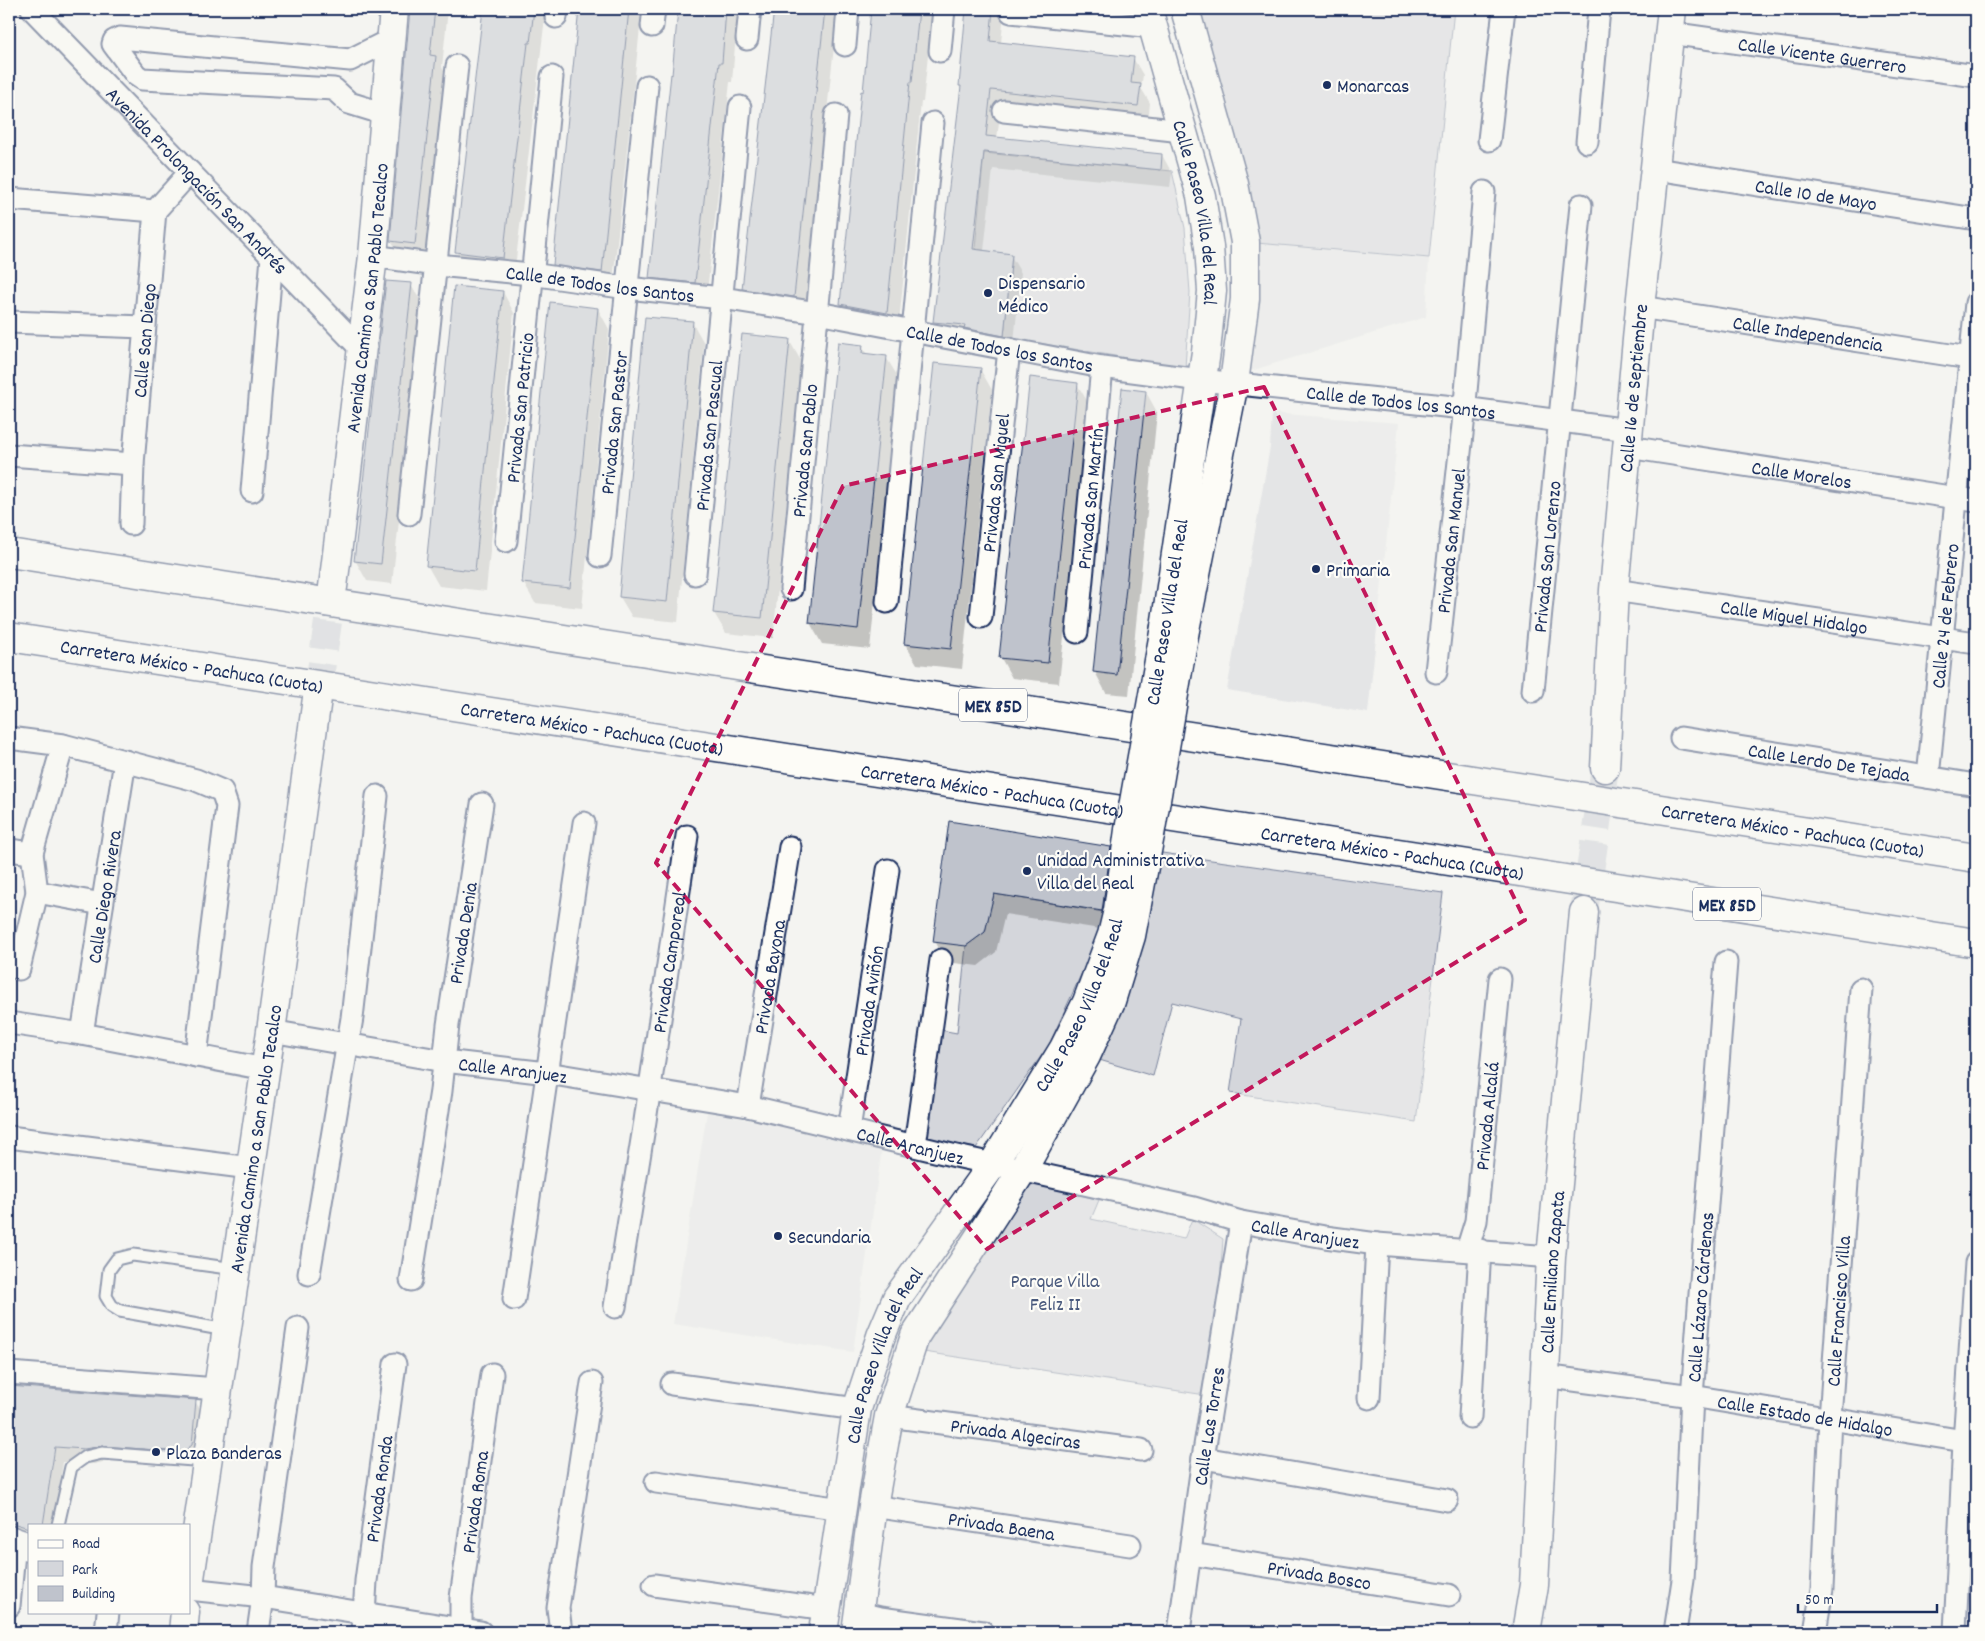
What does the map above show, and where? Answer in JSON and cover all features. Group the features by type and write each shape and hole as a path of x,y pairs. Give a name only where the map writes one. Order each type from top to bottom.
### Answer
{"main road":[{"name":"Avenida Camino a San Pablo Tecalco","path":"333,587 372,256 394,9"},
{"name":"Calle Paseo Villa del Real","path":"857,1622 873,1506 890,1416 915,1336 1022,1170 1086,1056 1111,1001 1131,936 1140,833 1175,629 1234,383 1245,299 1245,242 1234,184 1185,9"},
{"name":"Calle Paseo Villa del Real","path":"1150,18 1201,196 1212,291 1175,629"},
{"name":"Calle 16 de Septiembre","path":"1604,768 1614,590 1640,307 1656,169 1670,21"},
{"name":"Carretera México - Pachuca (Cuota)","path":"9,554 1976,858"},
{"name":"Carretera México - Pachuca (Cuota)","path":"9,637 1976,943"},
{"name":"Avenida Camino a San Pablo Tecalco","path":"190,1567 271,1031 318,691"},
{"name":"Calle Paseo Villa del Real","path":"825,1621 857,1410 897,1298 993,1164 1064,1048 1087,1002 1112,935 1140,833"},
{"name":"Calle Emiliano Zapata","path":"1526,1632 1534,1585 1550,1257 1584,912"},
{"path":"183,1632 186,1614"}],"street":[{"name":"Avenida Prolongación San Andrés","path":"32,9 362,350"},
{"path":"747,39 750,9"},
{"path":"844,45 848,9"},
{"path":"940,51 944,9"},
{"path":"1489,140 1504,9"},
{"path":"1587,142 1600,9"},
{"path":"1011,12 1150,18"},
{"name":"Calle Vicente Guerrero","path":"1670,21 1976,76"},
{"path":"385,114 350,103 334,89 142,79 136,75 114,47 114,41 120,38 350,60 392,39"},
{"path":"334,89 350,60"},
{"path":"409,514 457,66"},
{"name":"Privada San Patricio","path":"506,541 552,77"},
{"name":"Privada San Pastor","path":"600,556 647,86"},
{"name":"Privada San Pascual","path":"695,574 740,108"},
{"path":"1004,111 1182,130"},
{"name":"Privada San Pablo","path":"791,589 836,115"},
{"path":"887,602 933,123"},
{"name":"Calle 10 de Mayo","path":"1656,169 1976,219"},
{"path":"9,199 155,211 190,172"},
{"name":"Privada San Manuel","path":"1436,672 1462,434 1484,192"},
{"name":"Privada San Lorenzo","path":"1533,691 1581,205"},
{"name":"Calle San Diego","path":"131,524 133,464 155,211"},
{"name":"Calle de Todos los Santos","path":"372,256 722,298 818,313 1102,367 1201,380 1463,408 1560,422 1629,439"},
{"path":"252,491 272,257"},
{"name":"Calle 24 de Febrero","path":"1928,778 1942,638 1966,500 1976,303"},
{"name":"Calle Independencia","path":"1640,307 1974,359"},
{"path":"9,322 144,327"},
{"name":"Privada San Miguel","path":"981,617 1008,349"},
{"name":"Privada San Martín","path":"1077,632 1102,367"},
{"name":"Calle Morelos","path":"1629,439 1966,500"},
{"path":"9,455 133,464"},
{"name":"Calle Miguel Hidalgo","path":"1614,590 1976,644"},
{"path":"9,738 63,745 196,780 222,791 227,806 196,1056"},
{"name":"Calle Lerdo De Tejada","path":"1681,738 1976,785"},
{"path":"18,969 37,892 32,853 63,745"},
{"name":"Calle Diego Rivera","path":"82,1034 125,761"},
{"path":"309,1274 352,1018 377,796"},
{"name":"Privada Denia","path":"411,1280 482,804"},
{"path":"514,1299 584,823"},
{"name":"Privada Camporeal","path":"615,1307 686,836"},
{"name":"Privada Bayona","path":"748,1106 790,848"},
{"path":"9,850 32,853"},
{"name":"Privada Aviñón","path":"849,1130 888,870"},
{"path":"37,892 102,904"},
{"path":"915,1145 941,960"},
{"name":"Calle Lázaro Cárdenas","path":"1675,1632 1683,1580 1692,1396 1726,962"},
{"name":"Privada Alcalá","path":"1470,1417 1474,1250 1500,979"},
{"name":"Calle Francisco Villa","path":"1815,1632 1822,1589 1830,1418 1861,989"},
{"path":"9,1023 82,1034 265,1069"},
{"name":"Calle Aranjuez","path":"271,1031 444,1061 547,1073 649,1088 748,1106 993,1164 1194,1208 1241,1222 1325,1237 1377,1244 1550,1257"},
{"path":"9,1137 250,1168"},
{"name":"Calle Las Torres","path":"1179,1632 1203,1458 1241,1222"},
{"path":"1369,1398 1377,1244"},
{"path":"1955,1632 1970,1442 1976,1263"},
{"path":"258,1632 263,1597 264,1568 298,1328"},
{"name":"Privada Ronda","path":"363,1623 366,1581 395,1364"},
{"path":"9,1372 217,1389"},
{"name":"Privada Roma","path":"468,1631 461,1598 492,1374"},
{"name":"Calle Estado de Hidalgo","path":"1544,1376 1692,1396 1970,1442"},
{"path":"561,1632 558,1608 592,1383"},
{"path":"672,1384 857,1410"},
{"name":"Privada Algeciras","path":"890,1416 1141,1450"},
{"path":"1203,1458 1447,1500"},
{"path":"656,1482 842,1509"},
{"name":"Privada Baena","path":"873,1506 1130,1545"},
{"path":"9,1606 17,1543"},
{"name":"Privada Bosco","path":"1191,1554 1449,1595"},
{"path":"190,1574 263,1597 363,1623 468,1631"},
{"path":"654,1585 825,1621"},
{"path":"106,1632 108,1614"},
{"path":"857,1622 880,1618 982,1632"}],"lane":[{"path":"226,1330 120,1311 112,1306 106,1296 109,1270 117,1259 133,1255 235,1270"},
{"path":"58,1524 71,1467 85,1457 102,1453 206,1461"}],"highlighted area":[{"path":"1264,387 1525,920 987,1249 656,863 843,486"}],"shaded area":[{"path":"1245,242 1429,258 1426,317 1234,376"},
{"name":"Primaria","path":"1272,413 1399,423 1368,713 1227,690 1270,447"},
{"name":"Secundaria","path":"707,1112 846,1138 882,1148 853,1352 673,1324"}],"green space":[{"name":"Monarcas","path":"1188,9 1454,9 1429,258 1245,242"},
{"path":"984,153 1172,171 1185,228 1190,292 1185,368 1004,337 1012,255 975,249"},
{"path":"1148,851 1443,893 1416,1122 1230,1093 1241,1019 1172,1002 1153,1076 1086,1056"},
{"path":"994,894 1104,912 1099,935 1049,1045 976,1148 914,1137 935,1029 957,1033 966,946 985,932"},
{"name":"Parque Villa Feliz II","path":"1028,1181 1099,1200 1091,1219 1184,1239 1192,1219 1223,1239 1212,1396 924,1352 940,1317"}],"building":[{"path":"410,9 435,9 430,55 436,56 415,244 390,241"},
{"path":"483,9 534,9 530,43 528,43 503,258 455,252"},
{"path":"579,9 629,9 602,272 553,265"},
{"path":"678,9 726,9 722,63 719,63 695,283 649,278"},
{"path":"774,9 825,9 794,297 742,289"},
{"path":"871,9 919,9 887,313 840,304"},
{"path":"966,9 993,9 990,41 1134,57 1131,83 1141,84 1138,106 991,90 986,136 1162,154 1161,170 984,152 973,249 1012,254 1004,336 964,328 965,325 933,322 961,86 959,86"},
{"path":"386,281 412,283 381,564 354,561"},
{"path":"454,286 503,291 475,571 426,566"},
{"path":"550,302 598,308 570,588 522,583"},
{"path":"645,317 693,321 667,602 619,597"},
{"path":"742,334 790,339 762,618 713,613"},
{"path":"838,342 863,345 862,353 887,356 858,629 809,623"},
{"path":"934,363 981,368 951,649 904,644"},
{"path":"1030,377 1078,383 1048,663 999,658"},
{"path":"1122,388 1146,391 1117,675 1093,672"},
{"name":"Unidad Administrativa Villa del Real","path":"949,821 1111,847 1102,911 994,894 985,932 966,946 933,942"},
{"name":"Plaza Banderas","path":"9,1386 196,1400 192,1445 183,1452 103,1446 84,1449 55,1447 43,1524 28,1524 28,1528 9,1522"}],"tunnel":[{"path":"318,691 333,587"},
{"path":"1584,912 1605,768"}],"place":[{"name":"Monarcas","path":"1327,85"},
{"name":"Dispensario Médico","path":"988,293"},
{"name":"Primaria","path":"1316,569"},
{"name":"Unidad Administrativa Villa del Real","path":"1027,871"},
{"name":"Secundaria","path":"778,1236"},
{"name":"Plaza Banderas","path":"156,1452"}]}
